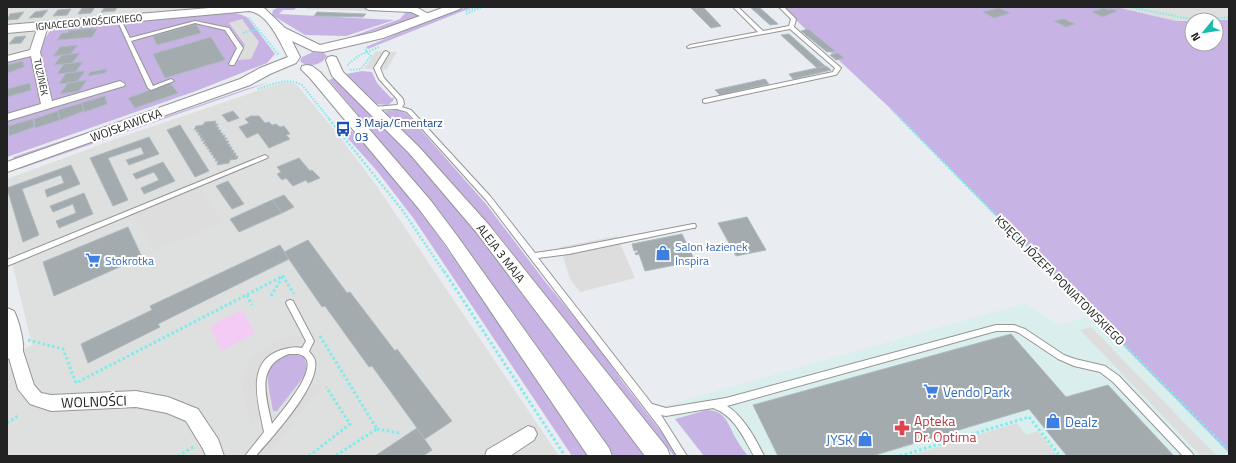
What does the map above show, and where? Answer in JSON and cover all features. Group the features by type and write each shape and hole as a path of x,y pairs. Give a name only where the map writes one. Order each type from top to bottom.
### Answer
{"street":[{"path":"368,7 413,9 429,17"},
{"path":"299,64 304,51 327,53 456,7"},
{"path":"263,8 281,31 299,64 315,75 426,205 601,456"},
{"name":"IGNACEGO MOŚCICKIEGO","path":"7,29 209,11 263,8"},
{"name":"TUZINEK","path":"43,26 35,52 47,105"},
{"path":"281,31 327,53"},
{"path":"7,59 35,52"},
{"path":"299,64 322,67 327,53"},
{"name":"ALEJA 3 MAJA","path":"327,53 338,74 414,150 483,229 659,456"},
{"name":"WOJSŁAWICKA","path":"7,167 245,82 270,78 299,64"},
{"path":"7,118 120,84"},
{"name":"WOLNOŚCI","path":"7,316 27,389 36,398 51,403 136,399 168,405 192,415 211,445 215,456"},
{"path":"494,456 528,434"}],"lane":[{"path":"735,7 762,33"},
{"path":"782,7 794,19 791,27"},
{"path":"204,24 209,11"},
{"path":"121,19 121,24 151,88 171,81"},
{"path":"128,40 195,22 227,29 240,48 232,64"},
{"path":"690,47 791,27"},
{"path":"705,101 835,73 838,68 791,27"},
{"path":"386,53 377,68 382,79 400,99 401,104 399,107"},
{"path":"374,109 399,107 409,111 480,189 534,256 650,407 669,433 682,456"},
{"path":"7,263 265,157"},
{"path":"534,256 569,251 694,226"},
{"path":"290,303 310,341 304,352"},
{"path":"650,407 666,412 734,400 996,328 1014,328 1022,331 1061,357 1102,369 1116,379 1189,456"},
{"path":"250,456 269,432 306,385 311,371 310,359 304,352 293,349 278,354 269,360 263,369 260,380 269,432"},
{"path":"710,404 719,406 736,418 759,456"}],"path":[{"path":"1130,7 1184,18"},
{"path":"237,9 233,11 248,16 278,54 273,59"},
{"path":"243,33 257,28"},
{"path":"348,70 348,64 360,55"},
{"path":"275,83 292,81 302,85 378,178 441,266 463,302 495,348 565,456"},
{"name":"KSIĘCIA JÓZEFA PONIATOWSKIEGO","path":"891,109 1229,451"},
{"path":"16,346 63,350 76,383 283,276"},
{"path":"271,296 283,276"},
{"path":"283,276 295,296"},
{"path":"247,295 252,305"},
{"path":"316,329 377,429"},
{"path":"309,456 350,424 326,387"},
{"path":"7,423 19,415"},
{"path":"900,456 1029,417 1060,456"},
{"path":"335,456 377,429 399,433"},
{"path":"178,456 197,446"}],"shaded area":[{"path":"7,7 205,7 203,9 7,26"},
{"path":"279,7 297,7 294,10 283,10 279,14 394,20 346,36 305,35 272,15 273,10"},
{"path":"307,7 390,9 387,12 306,9"},
{"path":"467,7 473,7 368,49 366,47 446,13 454,12"},
{"path":"782,7 1116,7 1176,21 1184,21 1184,52 1224,52 1224,20 1229,20 1229,453 891,109"},
{"path":"1116,7 1229,7 1229,20 1224,20 1224,12 1184,12 1184,21 1176,21"},
{"path":"231,11 247,17 275,54 267,63 196,91 7,157 7,59 35,52 50,31 58,28"},
{"path":"407,11 418,16 400,23 354,37 353,36 400,19"},
{"path":"242,19 259,42 251,59 238,60 245,45 229,23"},
{"path":"43,26 35,52 7,59 7,29"},
{"path":"376,51 397,52 386,70 364,69"},
{"path":"313,52 324,53 327,56 319,63 312,65 302,63 300,61 302,57"},
{"path":"362,71 372,72 377,83 391,98 394,98 393,101 388,105 376,104 346,74"},
{"path":"334,78 412,157 453,203 511,274 650,456 613,456 458,237 409,175 329,80"},
{"path":"270,82 20,169 18,168 246,89"},
{"path":"289,82 297,85 336,132 376,185 559,456 7,456 7,357 32,345 7,242 7,179 124,136 281,83"},
{"path":"399,110 407,114 486,204 547,284 595,342 622,381 673,447 677,456 674,456 495,231 385,112"},
{"path":"127,119 101,130 14,160 13,157"},
{"path":"351,131 356,134 367,146 421,211 590,456 572,456 414,219 377,171 344,134 351,134 349,132"},
{"path":"200,187 222,222 154,251 135,214"},
{"path":"617,236 635,278 580,292 570,279 560,247"},
{"path":"1025,303 1058,325 1093,315 1229,453 1229,456 704,456 664,406"},
{"path":"242,310 255,333 222,351 210,326"},
{"path":"1091,327 1217,456 1201,456 1080,330"},
{"path":"304,336 299,348 288,348 272,354 258,370 256,377 265,419 250,425 242,384 246,367 256,354 269,345 285,338"},
{"path":"292,354 304,357 307,368 305,375 277,411 273,411 268,383 270,369 274,363 281,358"},
{"path":"311,385 321,386 270,454 257,453"},
{"path":"707,410 718,412 722,415 748,456 704,456 675,419"},
{"path":"1017,423 1026,435 1038,431 1058,456 908,456"}],"building":[{"path":"95,7 91,13 78,14 82,8"},
{"path":"105,7 117,7 115,11 101,12"},
{"path":"690,7 703,7 721,26 711,28"},
{"path":"750,7 759,7 778,24 770,25"},
{"path":"999,8 1010,13 994,18 983,12"},
{"path":"1104,8 1117,11 1103,17 1092,12"},
{"path":"71,9 67,15 53,16 58,10"},
{"path":"48,10 42,17 29,18 35,12"},
{"path":"24,12 18,19 7,20 10,14"},
{"path":"317,12 366,14 363,17 314,16"},
{"path":"1064,19 1075,24 1066,27 1054,21"},
{"path":"196,24 201,33 157,45 153,36"},
{"path":"93,28 92,29 97,29 92,37 57,40 62,33"},
{"path":"808,29 835,51 827,52 801,31"},
{"path":"789,34 825,66 817,68 781,35"},
{"path":"26,36 21,43 9,44 15,37"},
{"path":"211,37 225,60 165,78 153,54"},
{"path":"78,45 70,54 53,56 60,47"},
{"path":"80,53 72,63 54,65 62,55"},
{"path":"838,53 844,58 836,60 830,55"},
{"path":"23,61 24,67 7,73 7,65"},
{"path":"83,62 75,72 57,74 64,64"},
{"path":"826,66 831,70 793,79 789,74"},
{"path":"107,69 105,73 88,76 90,72"},
{"path":"85,71 77,82 59,84 66,73"},
{"path":"765,79 769,84 720,95 715,90"},
{"path":"87,80 79,91 60,94 68,83"},
{"path":"30,83 31,90 7,97 7,89"},
{"path":"170,83 178,93 135,108 128,98"},
{"path":"105,96 107,104 84,112 82,103"},
{"path":"82,103 84,111 60,120 58,110"},
{"path":"58,111 60,120 35,128 34,119"},
{"path":"233,111 239,118 228,122 222,115"},
{"path":"251,116 259,116 265,123 269,122 272,125 276,124 280,127 284,126 290,134 286,135 290,139 269,148 258,133 247,138 239,127 249,123 245,119"},
{"path":"33,119 34,127 9,136 8,126"},
{"path":"216,121 215,124 218,124 216,127 219,127 218,130 221,130 220,133 223,133 222,136 225,135 224,138 227,138 225,141 229,141 227,144 230,144 229,147 232,147 231,150 234,150 233,153 236,153 235,156 238,156 237,159 230,160 229,163 217,165 218,161 215,161 216,158 213,158 214,155 211,155 212,152 209,152 210,149 207,149 208,146 205,146 206,143 203,144 205,140 201,141 203,138 200,138 201,135 198,135 199,132 196,132 197,129 194,130 196,126 203,125 205,122"},
{"path":"180,125 209,171 195,177 167,130"},
{"path":"149,137 159,154 129,165 126,160 144,154 141,147 108,158 128,200 113,206 90,158"},
{"path":"299,158 310,171 312,170 320,178 308,183 306,180 293,186 286,178 282,180 277,174 281,172 277,167"},
{"path":"163,162 175,181 144,194 141,188 159,180 154,172 136,179 133,174"},
{"path":"71,165 80,184 47,197 45,190 64,183 61,175 22,189 39,235 23,242 7,188"},
{"path":"228,181 244,204 232,209 216,186"},
{"path":"84,193 93,214 59,228 56,221 76,213 73,204 53,212 50,206"},
{"path":"284,195 294,207 282,213 272,200"},
{"path":"272,200 282,213 239,232 230,219"},
{"path":"747,217 766,250 736,256 718,223"},
{"name":"Stokrotka","path":"128,227 142,257 54,296 43,262"},
{"name":"Salon łazienek Inspira","path":"682,234 695,261 645,271 639,254 636,255 635,253 638,252 637,250 634,251 632,244"},
{"path":"308,240 347,293 350,292 395,351 397,349 452,421 425,439 372,366 369,367 325,306 322,307 284,252"},
{"path":"280,245 289,259 158,324 160,327 88,363 81,344 152,310 150,306"},
{"name":"Vendo Park","path":"1011,334 1066,397 1108,385 1174,456 1067,456 1029,409 872,456 778,456 753,405"},
{"path":"417,428 432,450 423,456 375,456"}],"place":[{"name":"3 Maja/Cmentarz 03","path":"343,129"},
{"name":"Salon łazienek Inspira","path":"663,253"},
{"name":"Stokrotka","path":"93,260"},
{"name":"Vendo Park","path":"931,391"},
{"name":"Dealz","path":"1053,421"},
{"name":"Apteka Dr. Optima","path":"902,428"},
{"name":"JYSK","path":"865,439"}]}
